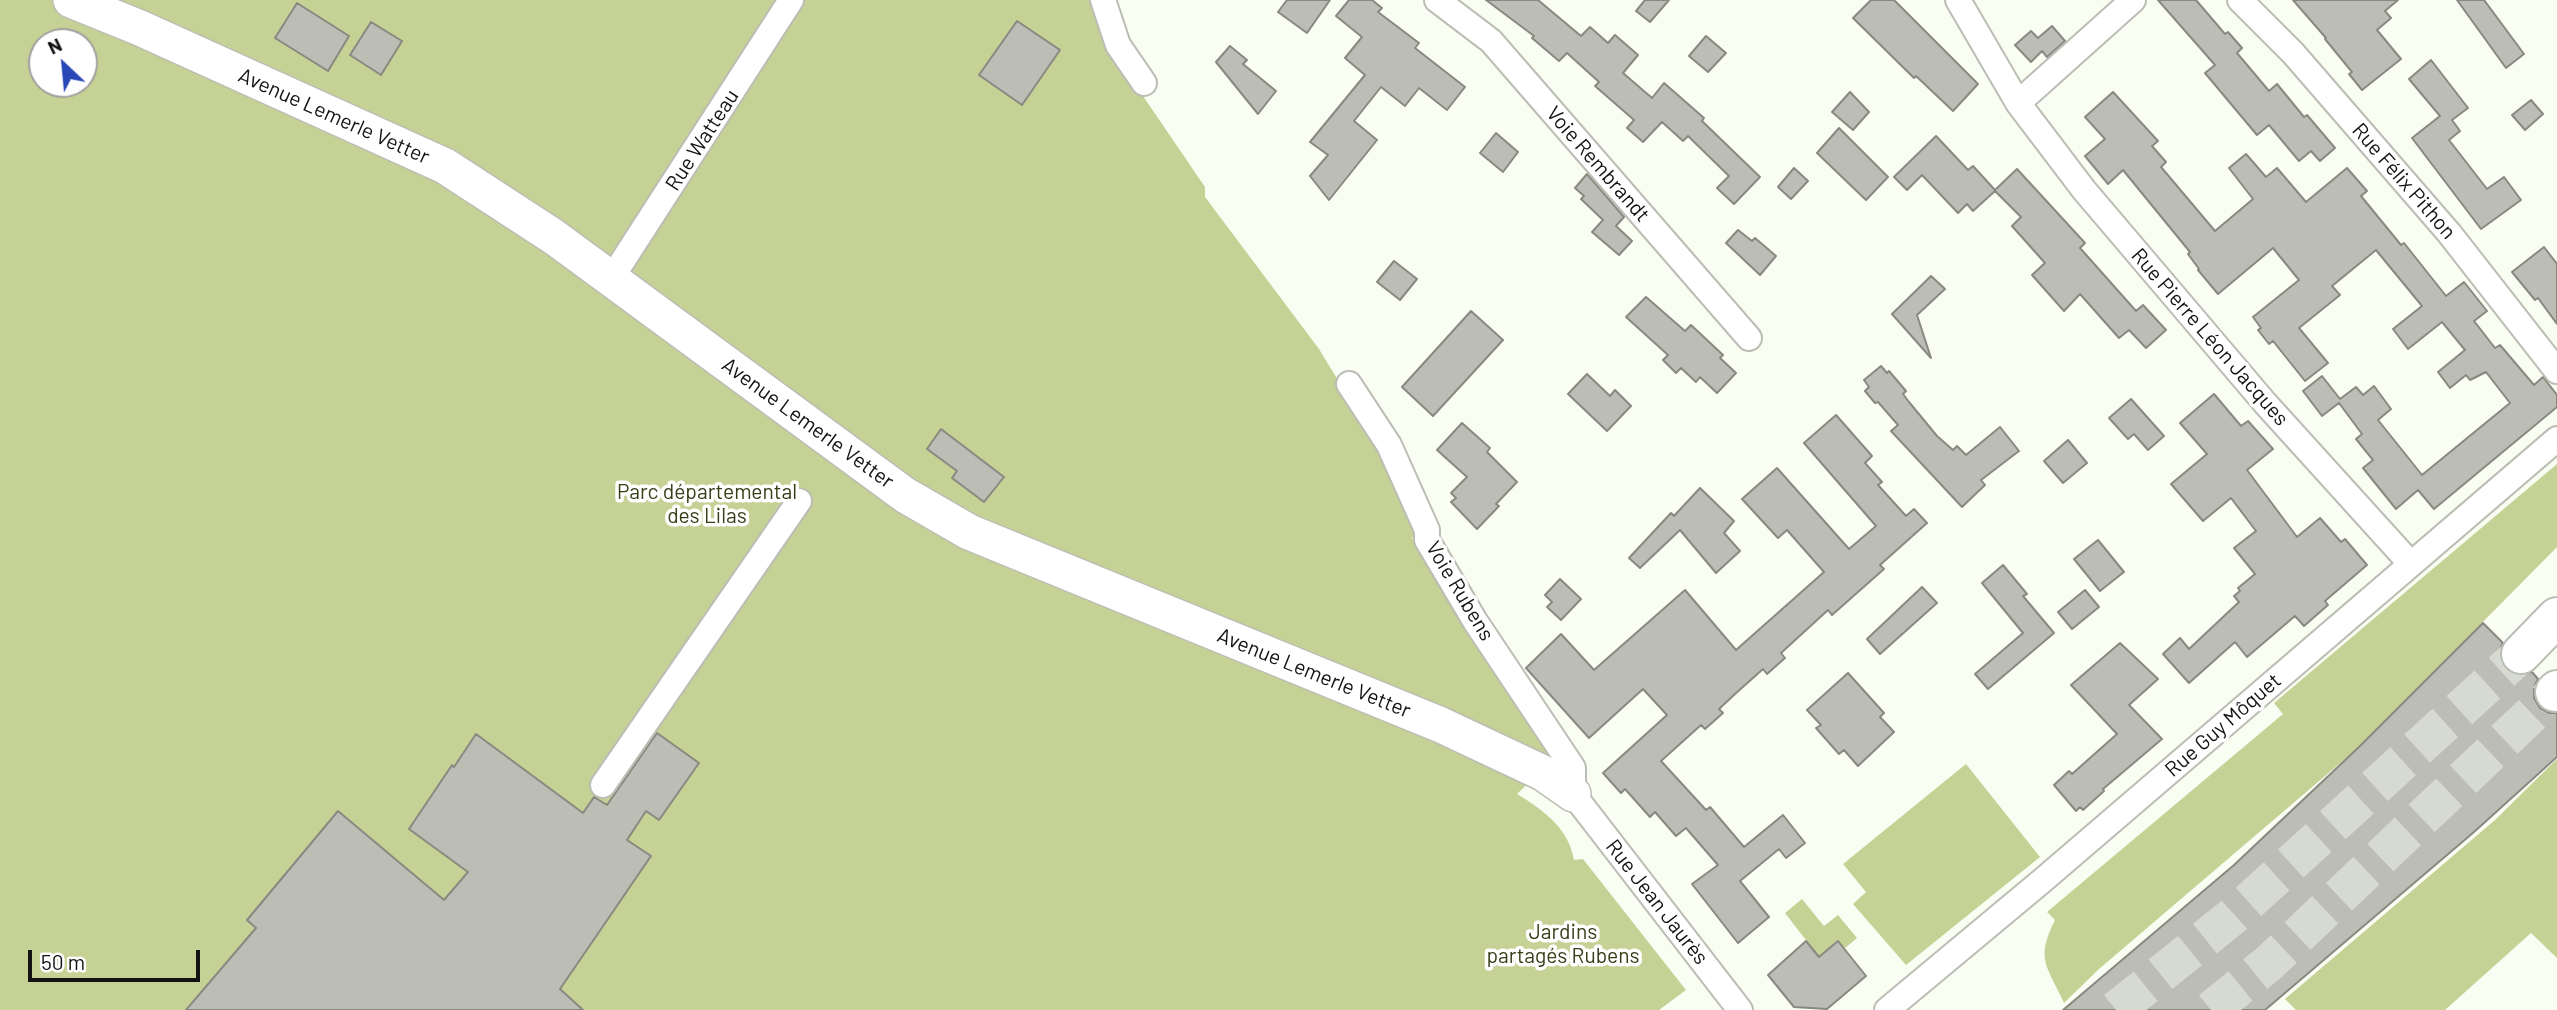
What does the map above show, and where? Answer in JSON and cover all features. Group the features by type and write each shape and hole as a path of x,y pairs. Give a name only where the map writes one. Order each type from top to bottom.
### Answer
{"highway":[{"path":"2521,654 2557,617"}],"street":[{"name":"Avenue Lemerle Vetter","path":"71,0 140,28 446,166 554,237 905,495 968,532 1441,725 1543,773 1573,794"},
{"name":"Rue Watteau","path":"611,279 792,0"},
{"path":"1102,0 1118,46 1144,83"},
{"name":"Voie Rembrandt","path":"1437,0 1491,41 1749,338"},
{"name":"Rue Pierre Léon Jacques","path":"1958,0 2018,103 2084,190 2252,389 2410,564"},
{"path":"2018,103 2133,0"},
{"name":"Rue Félix Pithon","path":"2240,0 2293,53 2449,233 2557,371"},
{"name":"Voie Rubens","path":"1349,384 1389,444 1427,530 1427,540 1475,621 1573,768 1573,794"},
{"name":"Rue Guy Môquet","path":"1887,1010 2557,439"},
{"path":"603,785 799,501"},
{"name":"Rue Jean Jaurès","path":"1573,794 1740,1010"}],"green space":[{"name":"Parc départemental des Lilas","path":"0,0 1090,0 1113,52 1205,187 1205,197 1319,349 1392,468 1417,532 1412,538 1558,754 1517,794 1545,813 1561,829 1574,860 1583,859 1686,990 1659,1010 0,1010"},
{"path":"2557,464 2557,547 2359,747 2099,969 2064,1003 2046,962 2046,945 2055,920 2047,912 2283,714 2274,703"},
{"path":"2557,759 2557,958 2531,933 2445,1010 2296,1010 2285,999 2495,820"},
{"path":"1966,764 2040,857 1906,965 1853,904 1866,892 1843,864"},
{"path":"1802,899 1824,926 1838,915 1857,938 1844,949 1837,942 1819,957 1785,913"}],"building":[{"path":"1287,0 1330,0 1307,33 1278,12"},
{"path":"1349,0 1372,0 1382,8 1378,12 1419,43 1415,48 1465,87 1447,110 1419,88 1405,106 1381,87 1354,121 1377,140 1329,200 1310,176 1328,155 1310,142 1365,75 1345,58 1362,37 1336,16"},
{"path":"1486,0 1538,0 1581,36 1590,27 1608,43 1615,35 1638,55 1623,73 1652,98 1664,83 1704,118 1702,121 1760,177 1734,204 1717,188 1729,176 1688,136 1683,141 1662,122 1643,142 1627,128 1634,120 1595,86 1599,82 1567,53 1559,61 1532,38 1534,36"},
{"path":"1645,0 1669,0 1650,22 1636,11"},
{"path":"1871,0 1894,0 1978,84 1953,111 1916,76 1914,78 1853,18"},
{"path":"2158,0 2196,0 2225,34 2228,32 2242,48 2237,53 2269,91 2277,84 2304,117 2307,115 2335,148 2320,161 2311,151 2299,161 2269,125 2257,135 2205,73 2215,65"},
{"path":"2293,0 2398,0 2385,11 2391,18 2377,30 2401,59 2362,90 2326,38"},
{"path":"2457,0 2484,0 2524,54 2506,68"},
{"path":"297,3 349,36 328,71 275,38"},
{"path":"1017,21 1060,50 1022,105 979,75"},
{"path":"371,22 402,41 381,75 350,55"},
{"path":"2052,26 2065,41 2047,57 2042,51 2031,62 2015,45 2031,31 2038,38"},
{"path":"1706,36 1726,53 1708,72 1689,56"},
{"path":"1230,46 1247,60 1243,64 1276,91 1258,114 1216,62"},
{"path":"2431,60 2468,108 2452,120 2460,131 2449,140 2487,189 2504,177 2521,200 2481,229 2412,138 2440,116 2409,79"},
{"path":"1850,92 1869,112 1853,130 1832,112"},
{"path":"2113,92 2158,141 2152,146 2166,162 2161,167 2215,231 2253,199 2229,168 2246,154 2266,177 2277,168 2306,202 2347,168 2367,191 2361,196 2401,245 2404,243 2446,296 2464,282 2487,311 2474,321 2495,348 2500,345 2534,385 2543,377 2557,395 2557,407 2434,509 2418,490 2396,509 2363,468 2373,460 2356,439 2362,434 2339,403 2322,416 2303,391 2322,376 2340,399 2356,387 2363,395 2374,386 2391,409 2378,420 2422,475 2510,403 2486,372 2470,380 2466,375 2450,388 2438,372 2465,350 2442,322 2408,349 2393,329 2422,306 2376,250 2332,286 2340,295 2299,328 2328,363 2305,381 2273,341 2269,344 2258,330 2261,328 2253,317 2299,280 2273,248 2218,294 2198,270 2188,254 2190,252 2123,170 2108,184 2085,156 2105,139 2085,117"},
{"path":"2531,100 2543,114 2525,130 2512,115"},
{"path":"1839,128 1888,177 1866,200 1817,153"},
{"path":"1496,133 1518,152 1503,172 1480,153"},
{"path":"1936,136 1968,170 1973,166 1995,190 2017,169 2085,243 2080,248 2136,311 2143,305 2166,330 2146,348 2129,330 2119,338 2080,294 2064,311 2032,275 2045,263 2012,226 2021,217 1995,191 1973,211 1967,204 1958,213 1922,175 1907,190 1894,177"},
{"path":"1794,168 1808,181 1791,199 1778,187"},
{"path":"1587,174 1624,217 1616,226 1632,241 1619,255 1592,232 1603,220 1581,199 1584,196 1575,188"},
{"path":"1738,230 1752,241 1755,238 1776,256 1760,275 1726,243"},
{"path":"2544,247 2557,264 2557,324 2538,298 2535,300 2512,272"},
{"path":"1394,261 1417,279 1400,300 1377,282"},
{"path":"1931,276 1945,289 1917,315 1931,358 1892,314"},
{"path":"1646,297 1685,331 1691,325 1723,355 1720,358 1736,373 1717,393 1700,377 1696,382 1681,368 1676,373 1663,360 1668,355 1626,317"},
{"path":"1471,311 1503,340 1433,416 1402,387"},
{"path":"1881,366 1887,373 1889,371 1906,391 1903,394 1937,436 1953,450 1957,446 1966,455 2000,427 2019,451 1981,480 1985,485 1962,507 1891,431 1898,425 1865,391 1869,387 1864,380"},
{"path":"1587,374 1610,396 1615,390 1631,406 1607,431 1568,394"},
{"path":"2214,394 2241,426 2248,421 2273,449 2247,470 2297,537 2320,518 2341,542 2345,539 2367,565 2325,601 2328,605 2304,626 2295,616 2247,657 2235,642 2189,683 2163,654 2180,638 2189,649 2239,602 2234,596 2240,591 2238,588 2255,574 2234,548 2256,531 2231,498 2203,521 2171,484 2207,454 2180,423"},
{"path":"2131,399 2164,436 2148,450 2134,434 2128,439 2109,418"},
{"path":"1836,415 1872,456 1865,463 1882,482 1878,485 1906,516 1914,509 1927,523 1880,565 1884,569 1832,615 1828,610 1781,653 1785,658 1767,674 1763,669 1719,709 1723,713 1705,729 1701,725 1661,761 1706,810 1710,807 1744,847 1783,815 1805,843 1786,858 1779,849 1740,881 1769,917 1738,943 1692,884 1718,865 1686,828 1676,836 1655,812 1650,817 1625,789 1621,793 1603,773 1667,715 1643,689 1589,738 1526,668 1561,634 1594,670 1685,590 1736,650 1824,572 1787,530 1778,538 1742,499 1777,468 1849,549 1876,526 1804,443"},
{"path":"1462,423 1490,448 1487,452 1517,482 1477,529 1451,502 1456,498 1451,493 1467,477 1437,450"},
{"path":"941,429 1004,477 984,502 952,478 957,471 927,449"},
{"path":"2068,440 2087,463 2063,483 2044,461"},
{"path":"1700,488 1734,521 1724,533 1740,551 1716,573 1680,530 1640,568 1629,558 1671,513 1674,516"},
{"path":"2098,540 2124,572 2100,591 2074,559"},
{"path":"2003,565 2027,594 2023,596 2054,633 1988,689 1975,674 2023,633 1982,583"},
{"path":"1560,579 1581,599 1561,620 1547,607 1552,602 1545,595"},
{"path":"1922,587 1937,603 1880,654 1867,639"},
{"path":"2085,590 2099,607 2072,629 2058,612"},
{"path":"2483,623 2503,643 2500,659 2505,669 2516,675 2532,672 2538,679 2534,687 2534,698 2540,708 2549,713 2557,713 2557,757 2474,832 2265,1010 2063,1010 2234,865 2359,747"},
{"path":"2120,643 2158,679 2129,705 2162,739 2103,789 2104,791 2083,810 2080,807 2076,811 2054,785 2069,771 2072,774 2117,734 2071,685"},
{"path":"1848,673 1884,713 1880,717 1894,732 1858,766 1844,750 1839,754 1816,728 1821,725 1807,710"},
{"path":"657,733 699,763 659,820 646,811 627,840 651,856 560,989 583,1010 186,1010 256,928 247,920 338,811 444,900 468,872 409,829 476,734 583,813 594,797 607,805"},
{"path":"1806,941 1819,957 1838,941 1866,976 1827,1009 1794,1007 1768,975"}],"tunnel":[{"path":"2116,1010 2233,916 2521,654"},
{"path":"2211,1010 2269,963 2555,692"}],"park label":[{"name":"Jardins partagés Rubens","path":"1563,944"}]}
